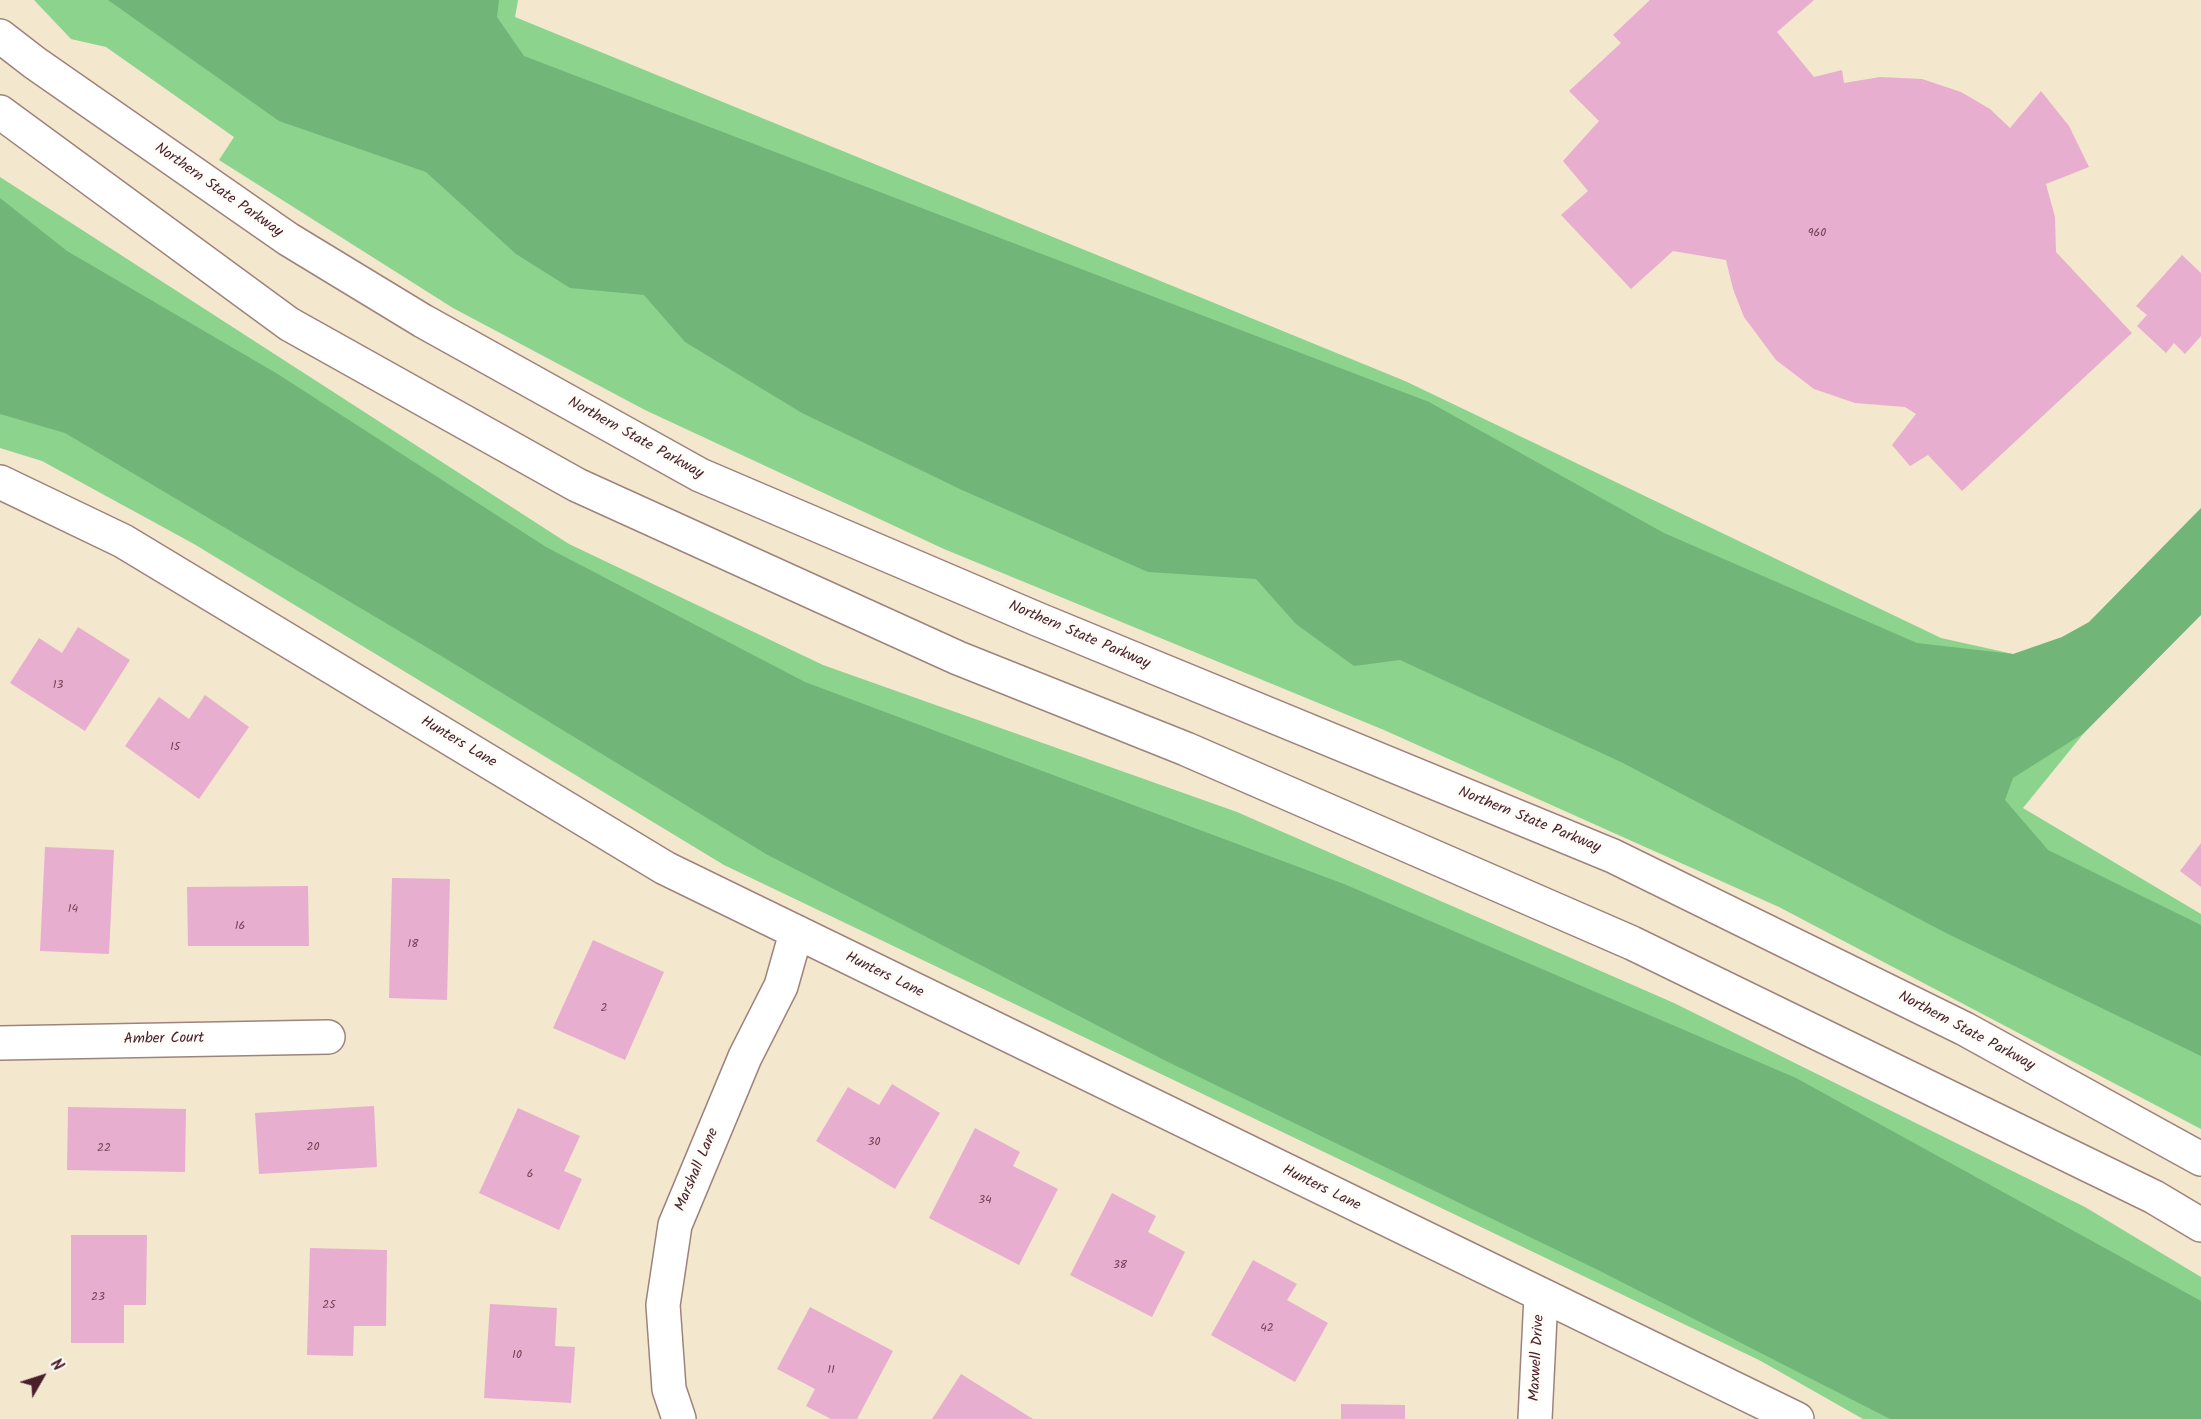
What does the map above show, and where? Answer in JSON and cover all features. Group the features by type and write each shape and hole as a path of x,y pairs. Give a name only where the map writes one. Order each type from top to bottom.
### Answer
{"main road":[{"name":"Northern State Parkway","path":"0,36 35,63 288,239 423,321 700,475 1038,619 1613,856 1965,1029 2201,1160"},
{"path":"0,112 289,324 577,485 958,658 1186,749 1632,943 2154,1197 2201,1225"},
{"name":"Hunters Lane","path":"0,482 123,541 665,868 1797,1419"},
{"name":"Marshall Lane","path":"678,1419 669,1389 663,1305 675,1225 745,1057 781,986 796,933"},
{"name":"Amber Court","path":"0,1043 328,1037"},
{"name":"Maxwell Drive","path":"1535,1419 1541,1296"}],"green space":[{"path":"34,0 518,0 515,17 1405,381 1941,638 2013,654 2084,733 2023,808 2201,914 2201,1129 1779,907 1384,730 944,549 645,410 453,308 219,160 234,137 106,47 71,39"},
{"path":"108,0 499,0 497,17 524,56 1429,402 1664,533 1917,643 2013,654 2062,637 2089,622 2201,508 2201,615 2084,733 2013,778 2005,800 2048,850 2201,925 2201,1056 1946,933 1623,763 1400,660 1354,666 1296,624 1256,579 1148,572 962,490 802,413 685,342 644,295 570,288 516,254 426,172 279,121"},
{"path":"0,177 569,544 823,665 1237,812 1674,1003 2085,1207 2201,1277 2201,1419 1863,1419 1759,1360 724,865 194,544 42,461 0,448"},
{"path":"0,198 67,251 276,373 546,547 805,682 1344,884 1796,1078 2201,1301 2201,1419 1890,1419 1600,1271 1166,1061 766,854 438,654 65,433 0,414"}],"building":[{"path":"1650,0 1814,0 1777,32 1814,77 1842,70 1844,83 1880,77 1922,79 1961,92 1990,109 2010,128 2041,91 2069,126 2089,167 2046,184 2055,217 2056,252 2132,333 1962,491 1928,455 1910,466 1892,445 1916,414 1905,407 1855,403 1814,389 1776,360 1744,317 1733,289 1726,260 1673,251 1631,289 1561,215 1588,191 1563,161 1599,121 1569,91 1621,43 1613,35"},
{"path":"2182,255 2201,273 2201,336 2185,354 2174,343 2166,353 2137,326 2147,315 2136,306"},
{"path":"78,627 130,660 85,731 10,683 39,638 62,653"},
{"path":"205,695 249,727 199,799 125,746 159,697 189,719"},
{"path":"2201,843 2201,887 2180,871"},
{"path":"45,847 114,850 109,954 40,951"},
{"path":"392,878 450,879 447,1000 389,998"},
{"path":"308,886 309,946 188,946 187,887"},
{"path":"593,940 664,972 625,1060 553,1028"},
{"path":"892,1084 940,1113 895,1189 816,1141 848,1087 879,1105"},
{"path":"374,1106 377,1167 259,1174 255,1113"},
{"path":"68,1107 186,1109 185,1172 67,1170"},
{"path":"518,1108 580,1136 564,1171 582,1179 559,1230 479,1193"},
{"path":"975,1128 1020,1152 1013,1166 1058,1189 1019,1265 929,1218"},
{"path":"1112,1193 1156,1216 1148,1232 1185,1252 1152,1317 1070,1275"},
{"path":"71,1235 147,1235 146,1305 124,1305 124,1343 71,1343"},
{"path":"310,1248 387,1250 386,1326 354,1326 353,1356 307,1355"},
{"path":"1253,1260 1297,1284 1287,1300 1328,1323 1295,1382 1211,1335"},
{"path":"490,1304 557,1308 555,1346 575,1347 571,1403 484,1398"},
{"path":"810,1307 893,1351 857,1419 831,1419 806,1406 815,1389 777,1369"},
{"path":"961,1374 1033,1419 932,1419"},
{"path":"1341,1404 1405,1405 1405,1419 1341,1419"}]}
